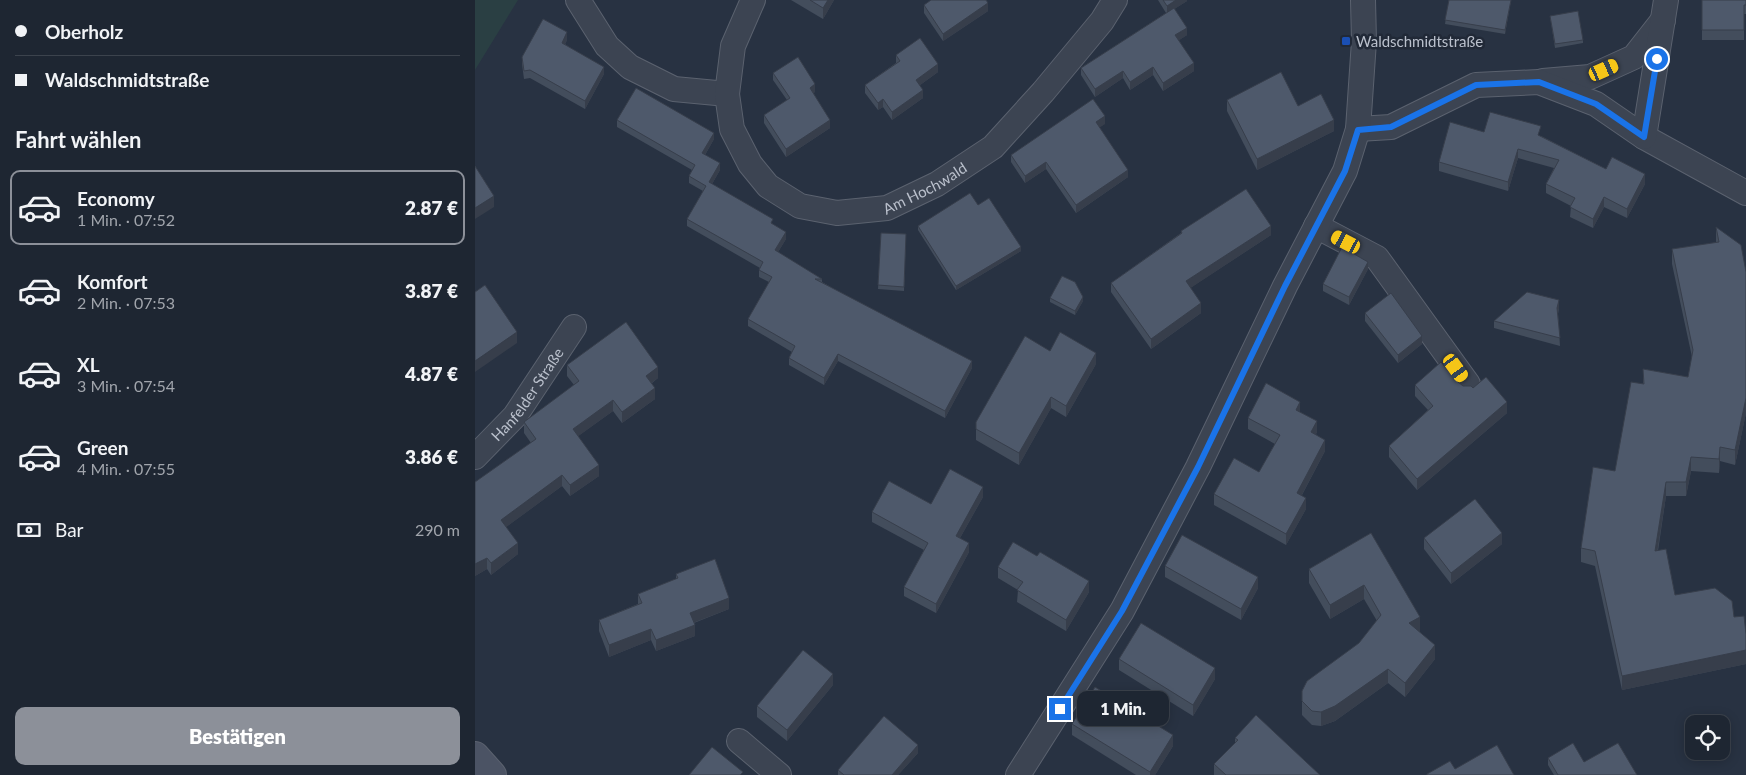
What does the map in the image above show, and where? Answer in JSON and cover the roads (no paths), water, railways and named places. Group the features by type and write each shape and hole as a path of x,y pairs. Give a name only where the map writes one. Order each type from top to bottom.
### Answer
{"street":[{"path":"577,0 607,46 630,67 674,89 727,94"},
{"name":"Am Hochwald","path":"753,0 733,46 727,94 732,129 750,164 768,186 800,206 837,213 887,208 937,184 993,147 1043,92 1102,21 1115,0"},
{"path":"1018,775 1122,611 1198,467 1316,226 1345,171 1358,130 1364,41 1363,0"},
{"path":"1358,130 1391,127 1476,85 1590,77 1634,57 1665,10"},
{"path":"1644,137 1665,10"},
{"path":"1539,82 1596,104 1644,137 1746,193"},
{"path":"1316,226 1377,258 1468,384"},
{"name":"Hanfelder Straße","path":"475,457 515,416 574,327"},
{"path":"739,741 779,775"},
{"path":"475,756 492,775"}],"place":[{"name":"Waldschmidtstraße","path":"1346,41"}]}
